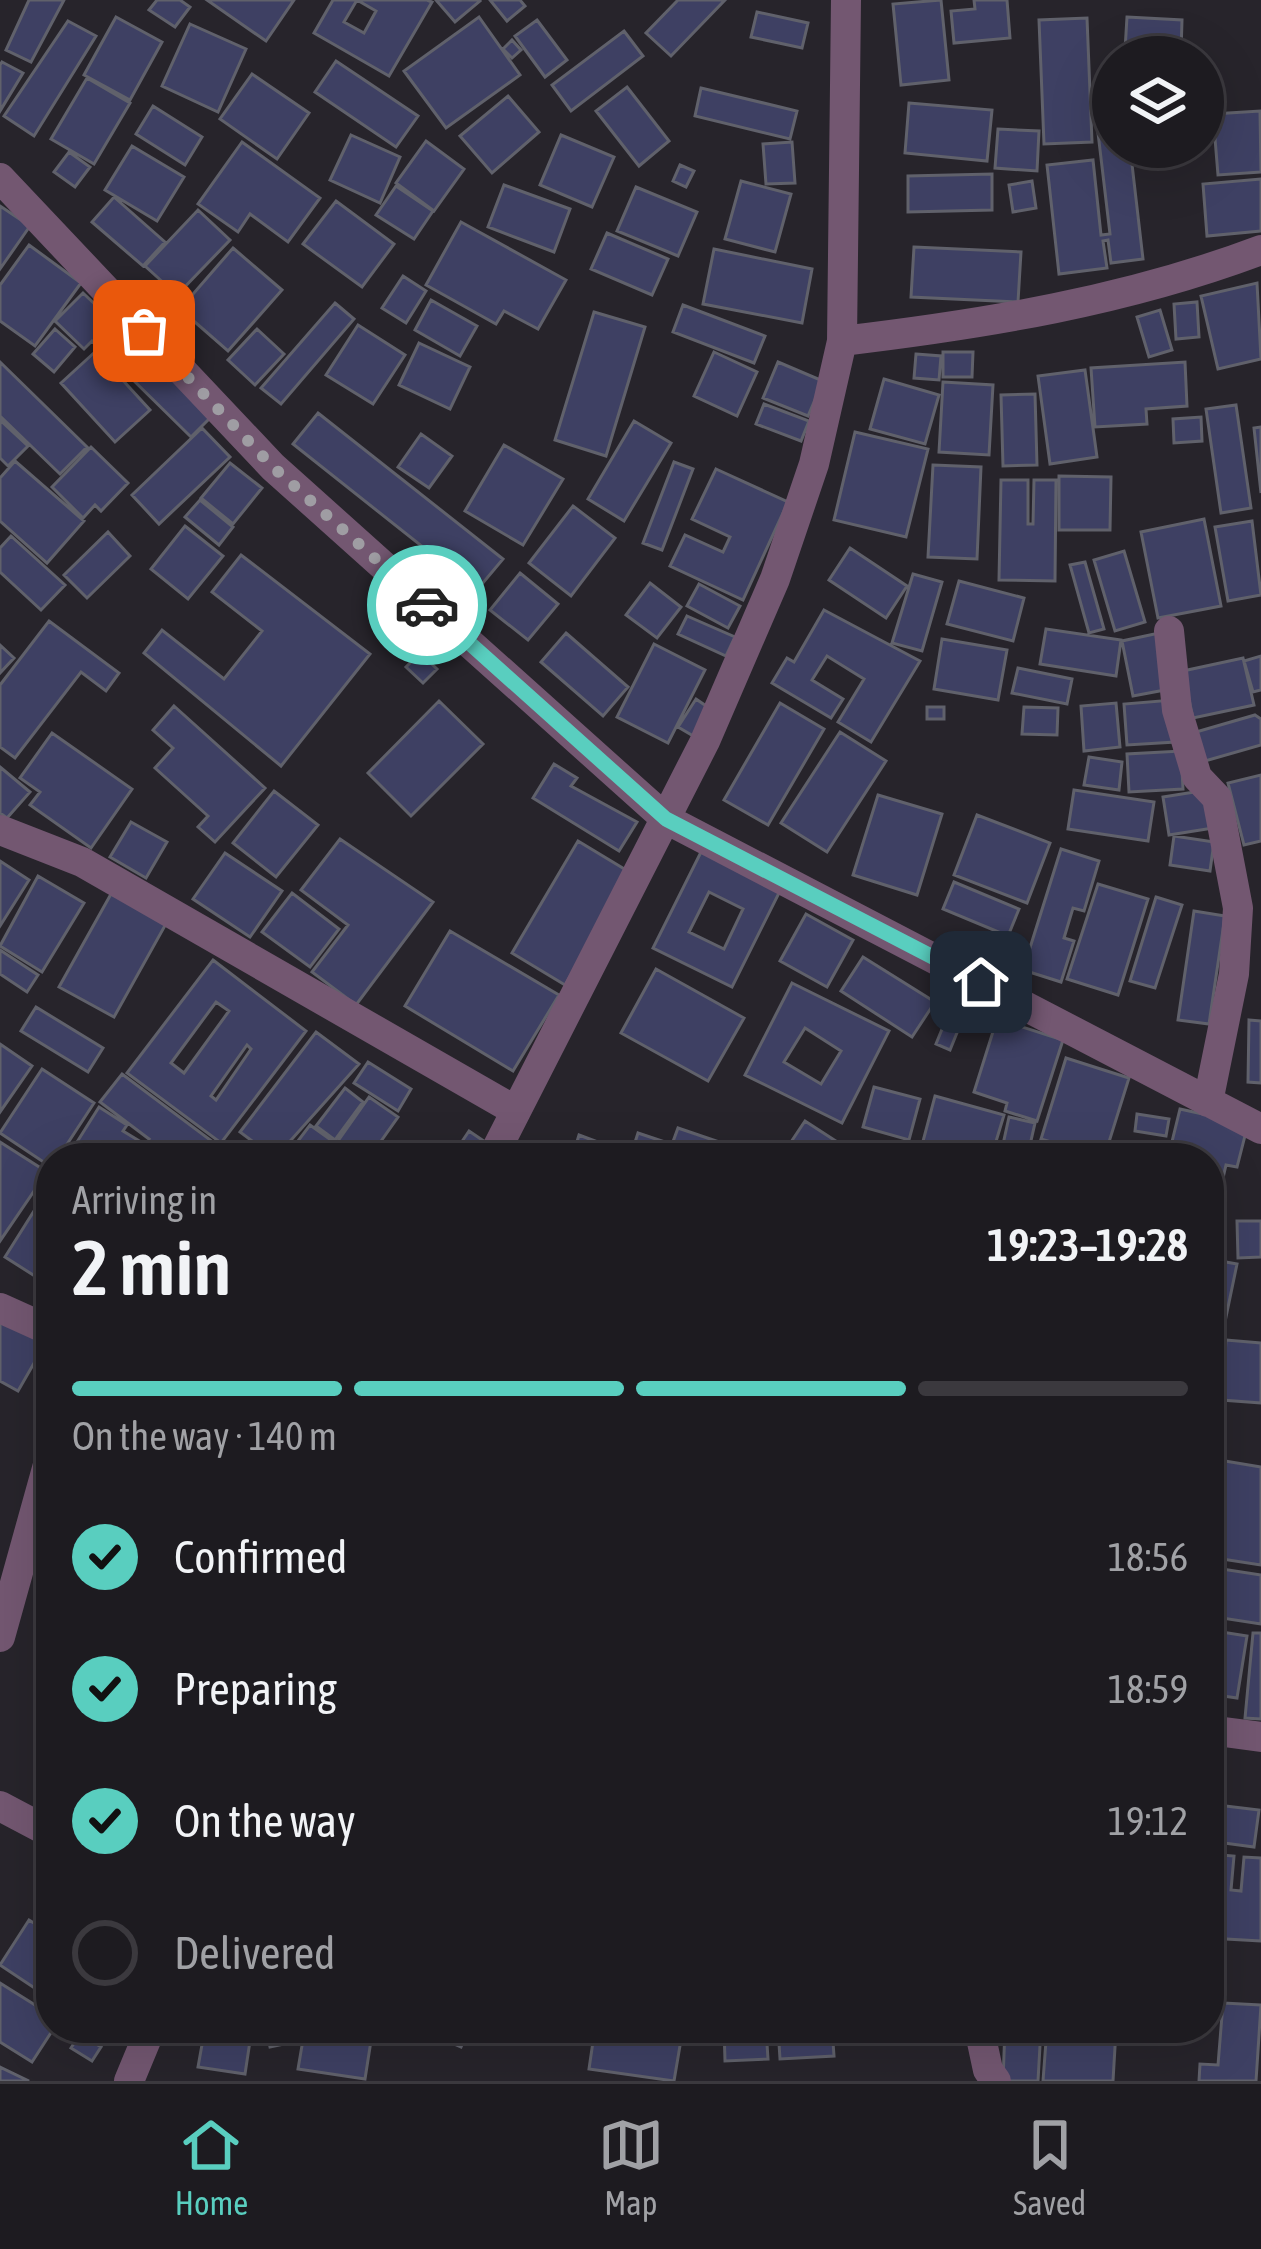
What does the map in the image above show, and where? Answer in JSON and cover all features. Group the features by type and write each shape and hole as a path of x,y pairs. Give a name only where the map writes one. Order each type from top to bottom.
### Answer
{"street":[{"path":"500,1143 666,819 775,578 814,464 842,341 846,0"},
{"path":"0,178 273,467 666,819 1261,1129"},
{"path":"842,341 968,326 1074,305 1261,250"},
{"path":"1169,631 1177,710 1196,777 1217,798 1238,908 1234,974 1208,1102"},
{"path":"0,830 82,862 516,1111"},
{"path":"0,1308 36,1324"},
{"path":"0,1637 36,1508"},
{"path":"1224,1732 1261,1737"},
{"path":"0,1806 36,1824"},
{"path":"129,2081 145,2043"},
{"path":"983,2043 988,2070 996,2081"}],"building":[{"path":"29,0 64,0 31,62 6,50"},
{"path":"157,0 180,0 190,7 175,27 149,10"},
{"path":"207,0 294,0 266,41"},
{"path":"333,0 357,0 427,0 432,2 389,76 314,33","holes":["357,0 376,11 364,33 344,22"]},
{"path":"436,0 479,0 480,1 455,22"},
{"path":"490,0 520,0 525,6 507,21"},
{"path":"678,0 725,0 671,56 646,33"},
{"path":"941,0 949,80 901,85 893,4"},
{"path":"974,0 1007,0 1010,38 954,43 951,11 975,9"},
{"path":"757,12 808,23 802,48 751,37"},
{"path":"116,17 162,42 130,100 84,75"},
{"path":"479,17 520,75 446,128 404,71"},
{"path":"1127,17 1182,20 1182,36 1126,36"},
{"path":"1087,18 1092,142 1044,144 1039,20"},
{"path":"537,20 567,60 545,77 515,36"},
{"path":"68,21 96,36 34,136 4,116"},
{"path":"190,24 246,49 218,112 162,86"},
{"path":"624,31 643,56 571,111 552,85"},
{"path":"512,40 521,50 512,58 503,49"},
{"path":"336,61 418,116 396,147 315,92"},
{"path":"0,65 23,73 0,111"},
{"path":"252,74 309,113 277,159 220,119"},
{"path":"87,78 130,103 94,164 51,139"},
{"path":"627,87 669,141 639,166 596,111"},
{"path":"701,88 797,111 790,139 695,116"},
{"path":"508,96 539,132 492,173 460,136"},
{"path":"909,103 992,110 987,161 905,153"},
{"path":"153,106 202,137 185,165 136,134"},
{"path":"1260,111 1261,172 1218,175 1217,168 1224,168 1224,113"},
{"path":"998,129 1039,131 1037,171 995,168"},
{"path":"351,135 400,157 380,203 330,180"},
{"path":"561,135 614,157 592,207 540,185"},
{"path":"426,141 464,169 434,211 396,183"},
{"path":"242,142 320,198 288,242 250,214 238,232 198,204"},
{"path":"792,142 795,183 766,184 763,144"},
{"path":"132,146 184,177 157,221 105,190"},
{"path":"69,152 90,167 75,187 54,172"},
{"path":"1092,160 1101,235 1110,234 1102,168 1132,168 1143,259 1111,263 1108,240 1103,241 1107,268 1059,274 1047,165"},
{"path":"680,165 694,171 686,187 673,181"},
{"path":"992,174 992,210 908,212 908,176"},
{"path":"1261,179 1261,231 1207,236 1203,184"},
{"path":"741,181 791,194 775,252 725,239"},
{"path":"1032,181 1036,208 1013,212 1009,185"},
{"path":"504,185 570,209 554,252 488,227"},
{"path":"396,186 433,211 414,239 376,215"},
{"path":"636,187 697,212 678,256 617,231"},
{"path":"114,197 165,242 143,266 92,222"},
{"path":"336,201 394,244 362,287 303,244"},
{"path":"0,206 30,226 0,269"},
{"path":"198,210 230,240 177,295 145,266"},
{"path":"461,222 566,280 538,329 504,311 496,324 426,285"},
{"path":"607,233 668,259 652,295 591,269"},
{"path":"29,245 81,283 35,346 0,321 0,285"},
{"path":"914,247 1021,252 1018,302 911,297"},
{"path":"233,248 282,290 228,351 180,309"},
{"path":"714,249 812,269 802,323 703,304"},
{"path":"403,276 426,291 406,323 382,308"},
{"path":"1257,283 1261,359 1218,369 1201,296"},
{"path":"83,293 141,348 120,369 92,341 84,349 55,321"},
{"path":"431,300 477,326 460,356 415,330"},
{"path":"1197,302 1199,337 1176,339 1174,304"},
{"path":"335,303 354,319 281,404 261,388"},
{"path":"683,305 765,336 754,363 673,332"},
{"path":"1160,310 1172,350 1149,357 1137,317"},
{"path":"594,312 645,327 606,456 555,440"},
{"path":"358,325 405,355 373,404 326,375"},
{"path":"55,329 75,347 54,372 33,354"},
{"path":"257,329 284,354 255,385 228,360"},
{"path":"419,343 470,367 450,409 399,385"},
{"path":"96,351 150,410 115,442 61,383"},
{"path":"146,351 212,416 191,437 125,372"},
{"path":"714,352 757,372 737,416 694,396"},
{"path":"943,352 973,352 972,377 943,377"},
{"path":"916,354 941,356 939,380 914,378"},
{"path":"0,362 87,447 60,474 0,416"},
{"path":"778,362 823,381 808,416 763,398"},
{"path":"1185,362 1187,406 1146,409 1147,424 1095,427 1091,368"},
{"path":"1085,370 1097,457 1050,464 1038,376"},
{"path":"884,379 939,395 925,444 870,429"},
{"path":"943,382 993,385 989,455 939,452"},
{"path":"1035,394 1037,465 1003,466 1001,395"},
{"path":"764,404 809,421 801,441 756,424"},
{"path":"1236,405 1251,508 1221,513 1206,409"},
{"path":"318,413 503,559 477,590 293,444"},
{"path":"1201,417 1202,441 1174,443 1173,419"},
{"path":"0,420 28,446 8,466 0,458"},
{"path":"634,421 671,443 624,521 588,499"},
{"path":"1261,427 1261,493 1254,428"},
{"path":"202,428 230,457 159,524 132,495"},
{"path":"855,432 928,449 906,537 834,520"},
{"path":"421,434 452,456 429,488 398,467"},
{"path":"504,445 563,479 523,545 465,511"},
{"path":"91,447 128,483 101,511 95,505 83,518 52,487"},
{"path":"15,461 84,521 47,563 0,521 0,478"},
{"path":"674,462 693,469 662,550 643,543"},
{"path":"230,463 262,488 233,524 201,498"},
{"path":"933,465 981,467 977,559 928,557"},
{"path":"716,469 788,502 743,600 670,566 685,535 723,552 730,537 692,519"},
{"path":"1059,476 1111,477 1110,530 1059,530"},
{"path":"1001,480 1028,480 1028,524 1033,524 1034,480 1056,480 1055,581 999,580"},
{"path":"200,500 233,527 219,545 185,517"},
{"path":"573,506 615,538 571,596 529,563"},
{"path":"1204,519 1221,606 1158,618 1141,532"},
{"path":"1252,521 1261,595 1228,601 1215,527"},
{"path":"185,526 223,556 188,599 151,569"},
{"path":"108,532 130,556 87,598 64,575"},
{"path":"11,536 65,585 41,610 0,572 0,548"},
{"path":"850,548 907,586 886,618 829,580"},
{"path":"1124,551 1145,622 1115,631 1094,560"},
{"path":"241,555 370,654 281,766 144,653 162,630 224,679 262,631 212,592"},
{"path":"1085,562 1104,629 1089,633 1070,565"},
{"path":"520,573 558,604 528,640 490,610"},
{"path":"913,574 942,582 922,651 892,643"},
{"path":"959,581 1024,598 1013,641 947,624"},
{"path":"650,583 681,607 657,638 626,615"},
{"path":"699,584 740,606 728,628 687,606"},
{"path":"824,610 920,661 871,742 838,722 864,679 827,656 812,680 843,699 831,718 772,683 787,658 794,662"},
{"path":"687,616 735,637 726,656 678,634"},
{"path":"49,621 119,673 106,691 81,672 15,758 0,747 0,685"},
{"path":"1046,629 1121,640 1116,676 1040,664"},
{"path":"566,633 628,687 603,716 541,662"},
{"path":"1159,633 1170,689 1133,696 1122,641"},
{"path":"942,639 1007,650 998,700 934,689"},
{"path":"654,644 705,670 668,743 617,717"},
{"path":"0,645 14,658 0,673"},
{"path":"420,653 437,669 423,683 406,667"},
{"path":"1261,656 1261,690 1253,692 1244,661"},
{"path":"1243,658 1254,705 1193,718 1183,671"},
{"path":"1018,668 1072,679 1067,704 1012,693"},
{"path":"696,699 712,710 695,737 678,727"},
{"path":"1172,700 1175,742 1127,745 1124,704"},
{"path":"439,701 483,744 411,816 368,773"},
{"path":"780,703 824,729 768,825 724,800"},
{"path":"1116,703 1120,747 1084,751 1081,706"},
{"path":"174,706 265,788 215,842 198,827 208,816 155,768 173,748 153,730"},
{"path":"927,707 944,707 944,719 927,719"},
{"path":"1024,707 1058,708 1057,735 1022,734"},
{"path":"1255,715 1261,719 1261,745 1198,763 1189,734"},
{"path":"840,732 886,761 827,852 781,823"},
{"path":"52,733 132,789 91,848 30,805 40,792 20,778"},
{"path":"1181,751 1183,789 1129,792 1127,754"},
{"path":"1089,757 1122,762 1119,790 1084,785"},
{"path":"554,764 577,778 571,786 637,822 619,851 533,798"},
{"path":"0,767 30,792 7,818 0,813"},
{"path":"1261,775 1261,841 1244,845 1228,783"},
{"path":"1074,790 1154,802 1148,841 1068,829"},
{"path":"1207,790 1213,828 1169,835 1163,797"},
{"path":"274,791 318,825 276,877 233,843"},
{"path":"878,795 942,814 917,895 853,875"},
{"path":"977,815 1050,843 1027,903 954,875"},
{"path":"131,822 167,842 146,878 110,857"},
{"path":"1174,836 1214,842 1210,871 1170,865"},
{"path":"340,839 433,902 356,1005 312,972 348,925 301,890"},
{"path":"578,841 631,873 565,985 512,953"},
{"path":"704,846 783,885 732,987 653,948","holes":["709,892 743,909 724,949 689,932"]},
{"path":"1061,849 1099,861 1084,911 1073,908 1064,938 1074,941 1061,982 1023,970"},
{"path":"225,853 282,891 250,937 193,899"},
{"path":"0,861 29,880 0,926"},
{"path":"38,876 84,903 42,972 0,946"},
{"path":"954,882 1019,909 1008,936 943,909"},
{"path":"1098,884 1148,899 1118,995 1067,979"},
{"path":"292,893 339,929 310,967 262,932"},
{"path":"111,894 167,922 114,1017 59,987"},
{"path":"1156,897 1182,905 1155,988 1130,981"},
{"path":"1194,911 1225,916 1209,1024 1178,1020"},
{"path":"806,914 853,940 827,987 780,961"},
{"path":"450,931 559,995 513,1071 405,1006"},
{"path":"0,950 38,975 27,992 0,974"},
{"path":"863,957 935,1002 912,1037 841,991"},
{"path":"213,960 306,1031 221,1143 127,1073","holes":["216,1002 229,1011 184,1073 171,1063","247,1045 251,1049 216,1100 211,1096"]},
{"path":"656,969 744,1018 708,1081 621,1033"},
{"path":"792,983 889,1031 842,1123 745,1075","holes":["805,1028 841,1051 821,1084 784,1062"]},
{"path":"36,1007 103,1048 88,1072 21,1031"},
{"path":"951,1007 965,1013 950,1050 936,1044"},
{"path":"997,1019 1063,1040 1037,1121 1005,1111 1007,1103 974,1092"},
{"path":"1249,1020 1261,1021 1261,1083 1248,1082"},
{"path":"316,1032 359,1064 288,1143 255,1143 240,1132"},
{"path":"0,1044 32,1066 0,1112"},
{"path":"1066,1058 1129,1078 1109,1143 1041,1139"},
{"path":"368,1062 411,1089 398,1111 354,1083"},
{"path":"42,1069 94,1103 68,1143 36,1143 36,1157 0,1133"},
{"path":"122,1074 214,1143 145,1143 149,1139 100,1102"},
{"path":"874,1087 920,1099 909,1140 863,1127"},
{"path":"345,1088 363,1102 335,1140 316,1126"},
{"path":"935,1096 1004,1115 996,1143 923,1143"},
{"path":"369,1097 398,1117 380,1143 337,1143"},
{"path":"99,1107 127,1125 123,1131 141,1142 140,1143 76,1143"},
{"path":"1180,1109 1248,1124 1237,1167 1226,1165 1224,1174 1224,1143 1172,1143"},
{"path":"1137,1114 1169,1119 1166,1136 1135,1131"},
{"path":"1009,1117 1035,1123 1030,1143 1003,1143"},
{"path":"805,1121 839,1143 790,1143"},
{"path":"310,1125 331,1140 329,1143 296,1143"},
{"path":"678,1128 722,1143 672,1143"},
{"path":"469,1131 487,1143 461,1143"},
{"path":"638,1133 662,1141 661,1143 635,1143"},
{"path":"0,1142 36,1165 36,1188 0,1241"},
{"path":"36,1208 36,1277 5,1257"},
{"path":"1237,1221 1261,1221 1261,1257 1238,1258"},
{"path":"1224,1262 1237,1264 1224,1327"},
{"path":"0,1319 36,1339 36,1360 18,1391 0,1381"},
{"path":"1226,1340 1261,1343 1261,1403 1224,1400"},
{"path":"1224,1461 1261,1467 1261,1565 1224,1559"},
{"path":"1224,1569 1261,1575 1261,1624 1224,1618"},
{"path":"1224,1632 1247,1636 1237,1698 1224,1696"},
{"path":"1253,1633 1261,1633 1261,1719 1245,1718"},
{"path":"1224,1806 1259,1810 1254,1847 1224,1843"},
{"path":"1224,1855 1234,1856 1231,1890 1241,1891 1244,1857 1261,1858 1261,1941 1224,1939"},
{"path":"29,1920 36,1924 36,1989 0,1965"},
{"path":"0,1983 36,2006 36,2043 44,2043 32,2062 0,2042"},
{"path":"1224,2003 1261,2005 1256,2081 1199,2081 1200,2064 1218,2065 1220,2043 1224,2043"},
{"path":"74,2043 101,2047 92,2061 71,2048"},
{"path":"202,2043 250,2043 245,2074 198,2067"},
{"path":"302,2043 371,2043 365,2079 298,2069"},
{"path":"593,2043 680,2043 674,2081 589,2069"},
{"path":"724,2043 767,2043 768,2059 725,2061"},
{"path":"779,2043 833,2043 834,2056 780,2059"},
{"path":"1004,2043 1040,2043 1038,2081 1003,2081"},
{"path":"1046,2043 1115,2043 1113,2081 1043,2081"},
{"path":"0,2067 29,2081 0,2081"}],"way so far":[{"path":"144,331 273,467 427,605"}],"route":[{"path":"427,605 666,819 981,982"}]}
